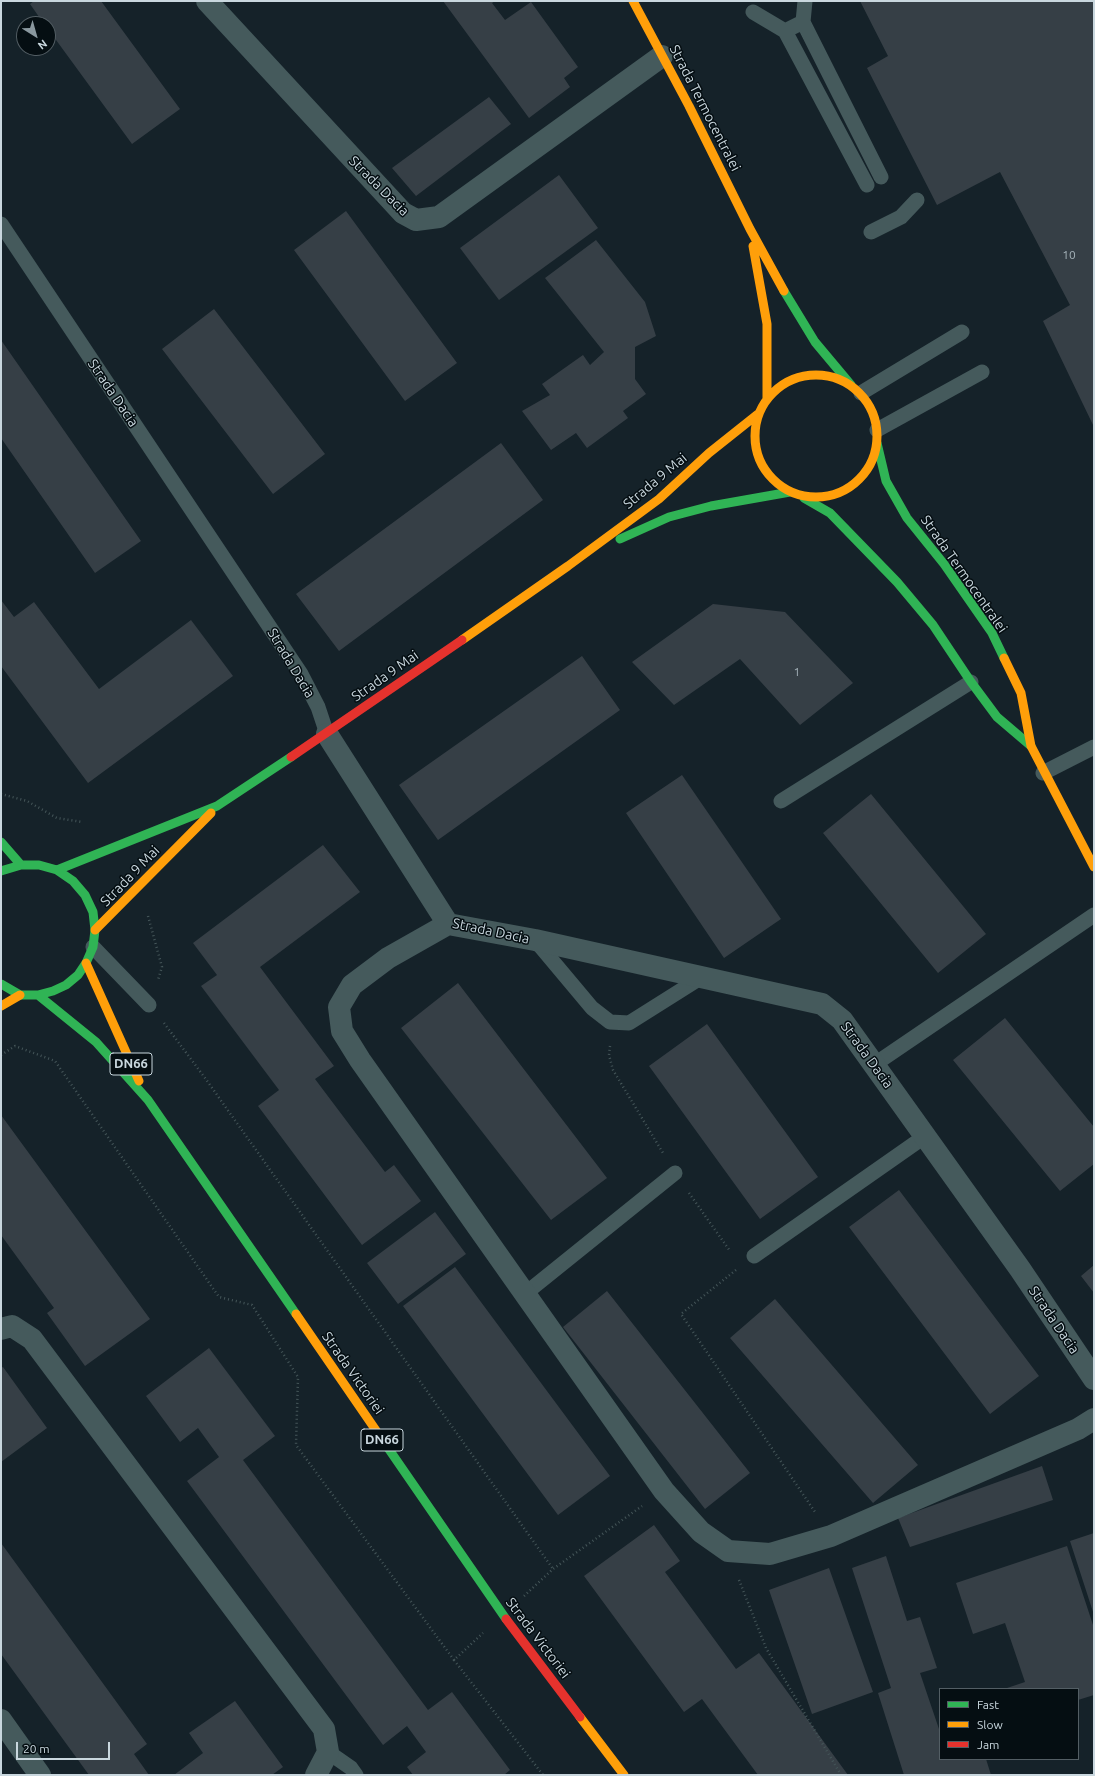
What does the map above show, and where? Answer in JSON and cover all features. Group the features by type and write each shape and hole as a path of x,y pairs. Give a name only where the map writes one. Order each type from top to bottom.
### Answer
{"main road":[{"name":"Strada Termocentralei","path":"634,1 689,106 750,229 814,342 856,389"},
{"name":"Strada Termocentralei","path":"750,229 767,324 767,398"},
{"path":"816,374 834,377 856,389 869,404 875,417 877,437 872,461 862,477 848,488 830,496 804,498 790,492 775,482 763,467 756,450 755,432 758,414 767,398 780,385 797,377 816,374"},
{"name":"Strada 9 Mai","path":"57,870 217,806 327,734 568,566 659,498 709,453 758,414"},
{"name":"Strada Termocentralei","path":"877,437 886,481 907,518 944,564 992,633 1021,693 1031,746 1043,773 1094,867"},
{"name":"Strada 9 Mai","path":"568,566 629,534 669,517 711,506 790,492"},
{"name":"Strada Termocentralei","path":"804,498 830,513 897,582 933,625 997,717 1031,746"},
{"name":"Strada 9 Mai","path":"95,930 217,806"},
{"path":"1,842 21,865"},
{"path":"1,871 21,865 39,866 57,870 73,881 85,895 93,912 95,930 93,948 86,963 78,975 66,985 53,992 38,995 20,995 1,984"},
{"name":"Strada Victoriei","path":"86,963 148,1100"},
{"path":"1,1006 20,995"},
{"name":"Strada Victoriei","path":"38,995 96,1042 148,1100 503,1615 624,1775"}],"street":[{"name":"Strada Dacia","path":"207,1 403,213 416,220 439,217 662,56"},
{"name":"Strada Dacia","path":"327,734 448,924 535,940 822,1004 842,1020 875,1064 924,1137 1020,1269 1094,1378"},
{"path":"448,924 388,958 352,985 338,1007 342,1032 360,1060 664,1490 701,1532 728,1551 770,1554 831,1536 1078,1429 1094,1420"},
{"path":"1,1329 12,1326 32,1339 324,1729 328,1752 316,1775"},
{"path":"1,1720 40,1775"}],"lane":[{"path":"805,1 803,22 881,177"},
{"path":"753,12 785,31 867,185"},
{"path":"785,31 803,22"},
{"path":"871,232 902,216 917,200"},
{"name":"Strada Dacia","path":"1,224 301,674 318,707 327,734"},
{"path":"856,389 962,332"},
{"path":"877,437 982,372"},
{"path":"781,801 972,682"},
{"path":"1043,773 1094,747"},
{"path":"875,1064 1094,915"},
{"path":"535,940 592,1008 610,1022 630,1023 702,977"},
{"path":"93,948 150,1005"},
{"path":"754,1256 924,1137"},
{"path":"526,1293 675,1173"},
{"path":"328,1752 350,1768 356,1775"}],"path":[{"path":"1,794 27,801 58,818 82,822"},
{"path":"148,915 162,967 150,1005 192,1060 554,1569"},
{"path":"610,1022 609,1055 614,1070 675,1173 732,1254"},
{"path":"1,1055 14,1046 55,1060 219,1297 252,1305 298,1376 296,1445 454,1660 543,1775"},
{"path":"740,1266 681,1314 831,1536"},
{"path":"454,1660 554,1569 664,1490"},
{"path":"728,1551 766,1648 841,1775"}],"building":[{"path":"34,1 101,1 180,109 132,144 56,40 56,16 38,16 30,4"},
{"path":"443,1 495,1 492,3 505,20 531,2 578,67 564,78 570,87 529,118"},
{"path":"860,1 1094,1 1094,427 1043,321 1070,305 1000,172 937,205 867,68 888,56"},
{"path":"489,97 511,124 416,196 392,168"},
{"path":"559,175 598,228 499,300 460,248"},
{"path":"346,211 457,363 405,401 294,250"},
{"path":"596,240 645,302 656,336 635,347 635,379 646,394 623,411 628,418 587,448 576,433 551,450 522,411 550,395 542,384 583,355 590,365 604,352 545,278"},
{"path":"214,309 325,454 273,494 162,349"},
{"path":"1,340 141,541 95,573 1,438"},
{"path":"501,443 543,500 339,651 296,594"},
{"path":"1,600 14,617 34,602 99,689 191,620 233,676 88,783 1,666"},
{"path":"713,604 785,612 853,683 800,725 740,659 674,705 632,662"},
{"path":"582,656 620,710 438,840 399,785"},
{"path":"682,775 781,919 724,958 626,813"},
{"path":"871,794 986,934 938,973 823,833"},
{"path":"323,845 360,892 260,967 334,1066 315,1079 385,1172 394,1165 421,1201 362,1245 258,1106 279,1090 201,986 217,975 193,943"},
{"path":"458,983 607,1178 551,1220 401,1028"},
{"path":"1005,1018 1094,1127 1094,1164 1060,1191 953,1060"},
{"path":"707,1024 818,1177 760,1219 649,1066"},
{"path":"1,1115 150,1319 85,1366 47,1313 54,1308 1,1235"},
{"path":"899,1190 1039,1376 990,1414 849,1227"},
{"path":"435,1212 466,1254 398,1304 367,1263"},
{"path":"1094,1265 1094,1293 1081,1276"},
{"path":"455,1267 610,1476 558,1515 403,1306"},
{"path":"607,1291 750,1473 705,1509 563,1327"},
{"path":"775,1299 918,1465 873,1503 730,1338"},
{"path":"209,1348 275,1436 243,1460 428,1710 452,1692 510,1770 504,1775 413,1775 407,1767 426,1752 407,1726 383,1745 187,1481 219,1457 198,1428 180,1442 146,1396"},
{"path":"3,1367 47,1428 1,1462 1,1368"},
{"path":"1042,1466 1053,1500 910,1547 898,1518"},
{"path":"654,1525 680,1561 665,1572 736,1669 759,1653 848,1775 758,1775 702,1699 684,1712 584,1576"},
{"path":"1094,1533 1094,1615 1070,1541"},
{"path":"1,1543 147,1744 134,1754 149,1775 89,1775 1,1654"},
{"path":"1067,1546 1094,1628 1094,1695 1079,1700 1079,1688 1007,1688 1025,1682 1005,1623 973,1634 956,1583"},
{"path":"886,1556 907,1621 920,1617 937,1668 920,1673 939,1729 939,1760 986,1760 991,1775 904,1775 878,1693 891,1688 852,1568"},
{"path":"829,1568 873,1692 812,1714 769,1590"},
{"path":"235,1701 283,1767 272,1775 174,1775 203,1753 189,1733"}],"traffic: fast":[{"path":"784,291 815,342 851,385"},
{"path":"877,443 886,481 907,518 944,564 992,633 1004,658"},
{"path":"620,539 669,517 711,506 790,492"},
{"path":"804,498 830,513 897,582 933,625 971,682 997,717 1031,746"},
{"path":"57,870 217,806 291,757"},
{"path":"1,842 21,865"},
{"path":"1,871 21,865 39,865 57,870 73,881 85,895 93,912 95,930 93,947 86,963 78,975 66,985 53,991 38,995 20,995 1,984"},
{"path":"38,995 96,1042 148,1100 296,1314"},
{"path":"386,1445 506,1619"}],"traffic: slow":[{"path":"633,1 689,106 750,229 784,291"},
{"path":"753,246 767,324 767,399"},
{"path":"816,375 839,379 850,385 859,393 867,402 873,413 877,436 873,459 867,470 859,479 850,487 839,493 816,497 793,493 782,487 773,479 765,470 759,459 755,436 759,413 765,402 773,393 782,385 793,379 816,375"},
{"path":"462,640 568,566 659,499 709,453 758,414"},
{"path":"1004,658 1021,693 1031,746 1094,867"},
{"path":"95,930 211,813"},
{"path":"86,963 139,1081"},
{"path":"1,1006 20,995"},
{"path":"296,1314 386,1445"},
{"path":"580,1717 624,1775"}],"traffic: jam":[{"path":"291,757 462,640"},
{"path":"506,1619 580,1717"}]}
